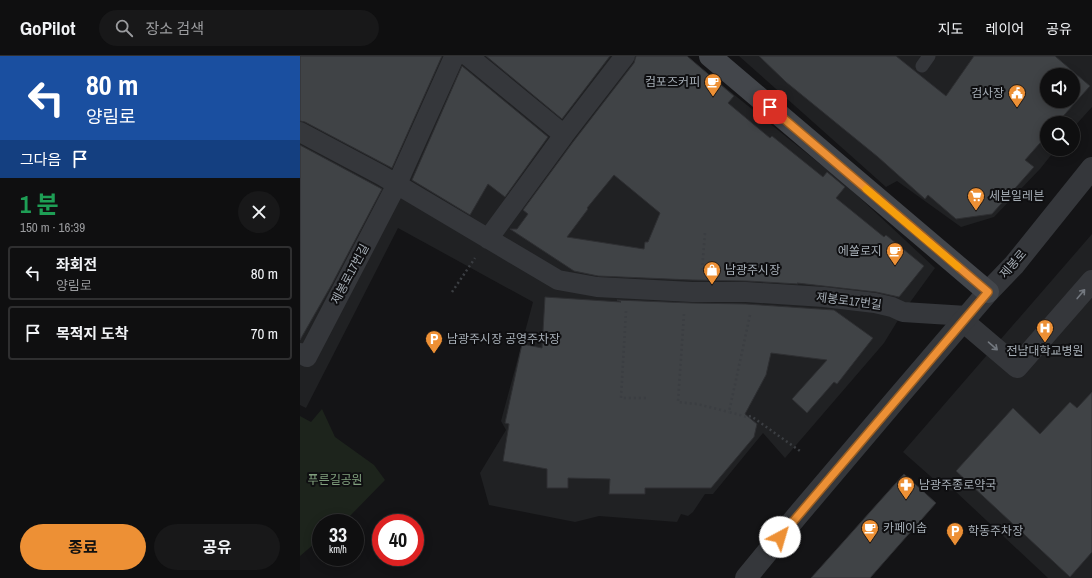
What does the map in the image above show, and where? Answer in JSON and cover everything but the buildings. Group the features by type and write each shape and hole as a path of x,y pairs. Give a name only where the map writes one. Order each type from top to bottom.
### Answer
{"main road":[{"path":"710,56 988,292"}],"street":[{"name":"제봉로17번길","path":"300,353 307,357 397,184 454,57 456,56"},
{"path":"468,56 564,136"},
{"path":"488,239 625,56"},
{"name":"제봉로17번길","path":"300,132 397,184 558,280 597,287 693,292 754,293 860,301 892,307 903,312 965,319"},
{"name":"제봉로","path":"746,578 988,292 1014,265 1092,168"},
{"path":"965,319 1017,368 1092,281"}],"path":[{"path":"705,233 693,292 678,402 697,404 747,417 751,416 800,450"},
{"path":"452,292 488,239"},
{"path":"627,288 621,398 647,398"},
{"path":"729,412 754,293"}],"shaded area":[{"name":"남광주시장","path":"300,56 686,56 845,184 935,268 903,312 884,343 785,458 763,433 713,494 705,494 693,512 688,516 681,514 677,522 599,516 575,522 489,505 480,473 506,430 501,421 533,302 398,228 306,408 300,405"},
{"path":"739,56 1092,56 1092,107 1080,120 1080,116 1040,116 1040,156 1050,156 994,217 961,227 897,181 886,187"},
{"name":"전남대학교병원","path":"1092,234 1092,578 1048,578 955,491 946,490 903,452"}],"green space":[{"name":"푸른길공원","path":"322,409 335,437 374,465 385,480 352,514 312,514 312,546 300,556 300,416 311,422"}],"slow traffic":[{"path":"866,189 958,267"}],"place":[{"name":"컴포즈커피","path":"713,97"},
{"name":"검사장","path":"1017,108"},
{"name":"세븐일레븐","path":"976,211"},
{"name":"에쏠로지","path":"895,266"},
{"name":"남광주시장","path":"712,285"},
{"name":"전남대학교병원","path":"1045,343"},
{"name":"남광주시장 공영주차장","path":"434,354"},
{"name":"남광주종로약국","path":"906,500"},
{"name":"카페이솝","path":"870,543"},
{"name":"학동주차장","path":"955,546"}],"route":[{"path":"770,107 988,292 780,537"}]}
